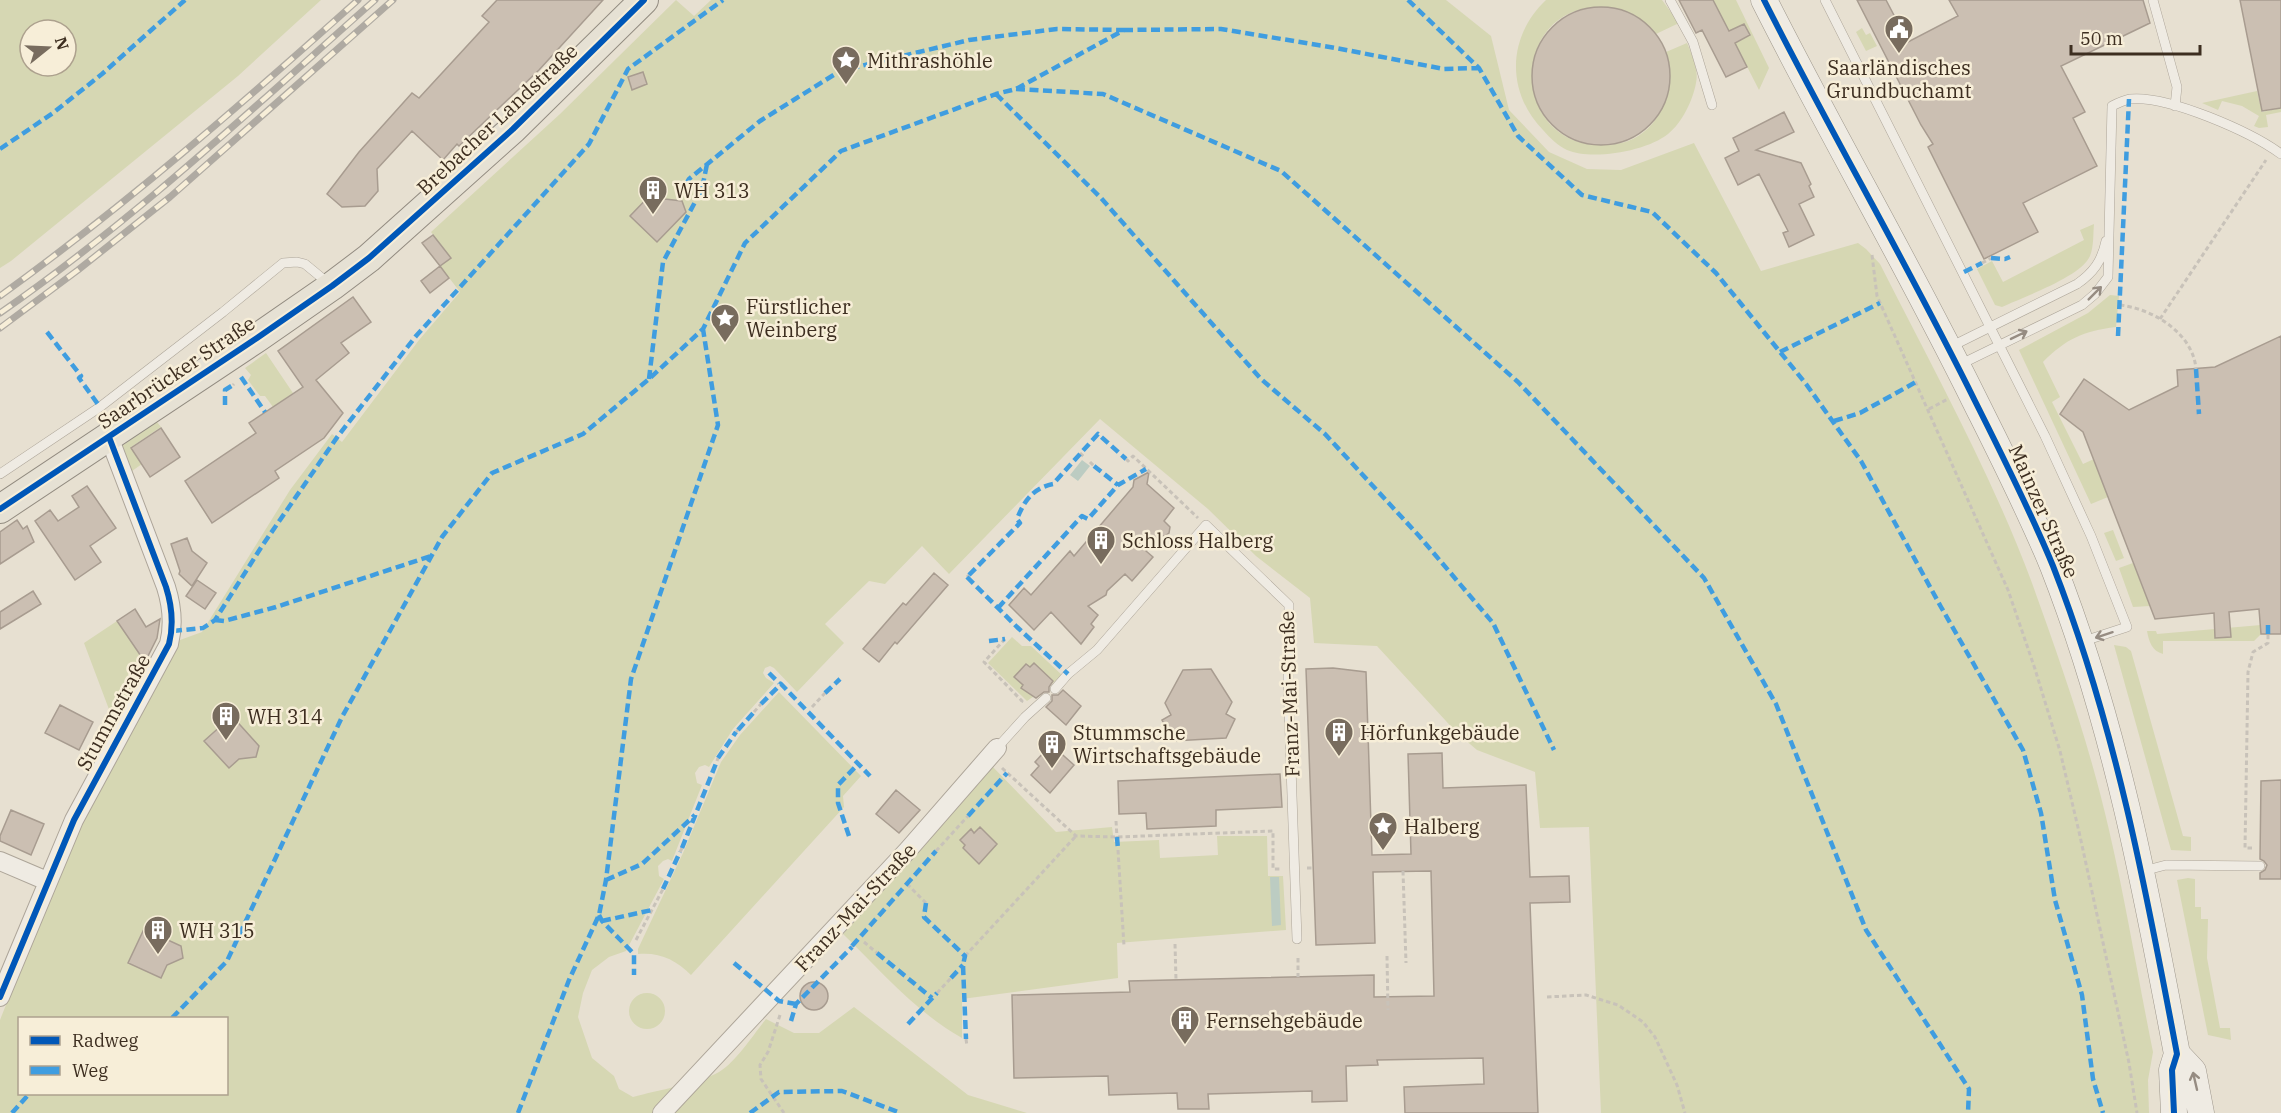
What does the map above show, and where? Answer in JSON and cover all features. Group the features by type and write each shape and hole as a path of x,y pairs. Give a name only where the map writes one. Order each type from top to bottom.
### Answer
{"main road":[{"name":"Brebacher Landstraße","path":"369,258 513,129 644,0"},
{"name":"Mainzer Straße","path":"1764,0 1954,356 2034,523 2080,643 2110,737 2142,872 2177,1054 2172,1070 2174,1113"},
{"name":"Saarbrücker Straße","path":"0,509 332,286 369,258"},
{"name":"Mainzer Straße","path":"2177,1054 2193,1071 2201,1113"}],"street":[{"name":"Stummstraße","path":"0,997 47,880 84,801 170,644 173,631 172,609 166,587 109,437"},
{"name":"Franz-Mai-Straße","path":"662,1113 908,850 993,752"},
{"path":"0,861 47,880"}],"lane":[{"path":"1670,0 1693,42 1712,105"},
{"name":"Mainzer Straße","path":"1825,0 2000,344 2073,494 2127,627 2080,643"},
{"path":"2153,0 2177,87 2175,106"},
{"path":"1954,356 2000,344 2082,305 2109,277 2112,106 2129,99 2142,99 2175,106 2234,127 2277,152"},
{"path":"1954,356 1991,327 2077,284 2091,274 2098,264 2108,232"},
{"path":"0,474 100,407 283,263 305,264 332,286"},
{"path":"1055,688 1097,650 1206,525"},
{"name":"Franz-Mai-Straße","path":"1206,525 1288,605 1288,681 1297,939"},
{"name":"Franz-Mai-Straße","path":"993,752 1025,717 1046,699"},
{"path":"2142,872 2166,865 2260,866"}],"path":[{"path":"2160,319 2277,152"},
{"path":"1872,255 1877,296 2008,590 2060,751 2129,1063 2137,1113"},
{"path":"1982,263 1991,258"},
{"path":"2120,305 2147,312 2176,331 2195,357 2196,369"},
{"path":"1929,409 1948,399"},
{"path":"1080,453 1084,458"},
{"path":"1126,459 1128,461 1132,456 1206,525"},
{"path":"1090,462 1094,466"},
{"path":"2252,848 2246,848 2248,672 2253,652 2268,643 2268,634"},
{"path":"1005,639 984,662 1022,701 1015,709"},
{"path":"812,706 825,693"},
{"path":"754,712 761,704"},
{"path":"993,752 1076,836 1117,837 1273,831 1273,869 1314,868"},
{"path":"936,850 968,816"},
{"path":"1116,821 1117,837"},
{"path":"965,956 1076,836"},
{"path":"1118,850 1124,946"},
{"path":"1403,872 1406,963"},
{"path":"907,884 926,903"},
{"path":"636,940 663,889"},
{"path":"864,942 877,953"},
{"path":"1175,944 1176,980"},
{"path":"1387,956 1388,1010"},
{"path":"1298,958 1298,977"},
{"path":"937,993 951,978"},
{"path":"1547,997 1586,995 1618,1005 1643,1022 1655,1037 1677,1085 1685,1113"},
{"path":"780,1015 768,1052 760,1065 761,1079 784,1113"},
{"path":"966,1039 967,1046"}],"green space":[{"path":"0,0 321,0 238,76 0,268"},
{"path":"676,0 694,16 711,0 1446,0 1491,36 1509,110 1549,152 1587,169 1621,170 1694,143 1761,271 1858,243 1880,264 1980,461 2016,542 2084,736 2115,857 2153,1052 2148,1080 2149,1113 1601,1113 1589,827 1540,828 1535,772 1477,750 1457,733 1377,646 1314,643 1310,598 1256,556 1208,509 1100,419 949,574 922,546 885,584 869,581 825,624 844,643 797,692 774,668 770,666 765,668 763,673 766,678 774,683 733,729 709,767 705,765 699,767 695,773 697,783 702,785 672,861 668,859 658,866 659,876 664,879 626,951 609,957 592,970 583,993 578,1017 592,1058 614,1076 619,1089 633,1097 689,1083 719,1072 738,1055 766,1019 794,1033 819,1033 854,1007 968,1095 1027,1113 0,1113 0,1020 54,883 82,824 180,640 202,632 290,490 332,434 342,442 419,340 460,292 440,266 451,258 431,232 560,114"},
{"path":"1546,0 1662,0 1679,23 1656,34 1631,14 1609,7 1570,13 1548,30 1535,54 1532,81 1539,107 1555,129 1581,142 1616,144 1631,140 1654,122 1661,110 1669,81 1666,52 1687,43 1696,68 1696,83 1686,111 1668,134 1659,140 1633,149 1590,155 1567,150 1548,136 1531,115 1522,99 1517,82 1516,65 1518,47 1524,31 1533,15"},
{"path":"1713,0 1736,0 1769,68 1759,90"},
{"path":"1862,28 1866,35 1870,33 1877,46 1866,51 1856,32"},
{"path":"2257,91 2262,112 2281,108 2281,112 2266,115 2268,127 2254,126 2259,116 2242,106 2222,101 2218,110 2202,103"},
{"path":"2094,224 2090,256 2084,264 2050,286 2002,307 1995,305 1977,269 1992,261 2003,282 2084,240 2080,230"},
{"path":"2110,295 2119,296 2116,327 2076,337 2059,347 2043,362 2060,397 2052,402 2083,464 2094,459 2108,497 2091,504 2019,350 2088,313"},
{"path":"266,353 293,393 273,407 265,396 260,396 248,380 251,375 245,368"},
{"path":"157,422 161,427 131,447 142,464 132,471 122,446"},
{"path":"2113,530 2124,558 2116,561 2104,533"},
{"path":"2133,563 2150,606 2133,607 2119,568"},
{"path":"117,621 145,662 115,721 84,643"},
{"path":"2261,625 2261,634 2254,641 2163,641 2163,654 2152,646 2147,631 2156,631 2157,634"},
{"path":"1012,637 1022,646 1031,646 1063,676 1027,701 988,663"},
{"path":"2114,645 2126,647 2131,651 2183,836 2191,837 2191,851 2171,850"},
{"path":"779,692 861,776 843,796 844,807 691,975 667,958 653,954 638,954 638,949 683,853 721,762 740,735"},
{"path":"990,764 1056,832 1112,827 1114,842 1159,840 1160,858 1218,855 1217,836 1267,836 1268,876 1283,876 1286,930 1117,943 1118,978 962,999 962,1038 914,1004 843,934"},
{"path":"2195,879 2195,907 2201,907 2201,919 2208,919 2207,958 2220,1028 2230,1028 2231,1040 2208,1035 2177,880"},
{"path":"647,993 660,998 665,1011 660,1024 647,1029 634,1024 629,1011 634,998"}],"shaded area":[{"path":"1082,460 1090,466 1078,481 1070,475"},
{"path":"1270,877 1279,877 1281,925 1272,926"}],"building":[{"path":"497,0 603,0 539,70 459,146 457,144 443,160 412,131 377,169 378,191 365,206 342,207 327,194 359,152 412,93 419,98 489,22 482,16"},
{"path":"1679,0 1713,0 1729,31 1744,24 1750,35 1735,43 1747,67 1726,77 1702,30 1696,33"},
{"path":"1857,0 1886,0 1908,42 1958,16 1949,0 2143,0 2150,23 2061,66 2085,112 2073,118 2097,166 2023,203 2038,232 1984,259 1928,147 1933,144"},
{"path":"2240,0 2281,0 2281,108 2262,111"},
{"path":"1601,7 1628,12 1640,18 1650,27 1659,37 1665,49 1670,76 1665,103 1659,115 1650,125 1640,134 1628,140 1601,145 1574,140 1562,134 1552,125 1543,115 1537,103 1532,76 1537,49 1543,37 1552,27 1562,18 1574,12"},
{"path":"643,72 647,84 632,90 628,77"},
{"path":"1784,112 1794,132 1756,150 1801,163 1811,184 1809,186 1814,197 1799,204 1814,235 1789,247 1783,233 1788,231 1759,174 1738,185 1725,158 1739,151 1733,138"},
{"name":"WH 313","path":"655,190 665,199 682,201 686,212 657,242 630,216"},
{"path":"433,235 451,258 440,266 422,243"},
{"path":"440,266 449,278 430,293 421,281"},
{"path":"353,297 371,322 341,343 349,353 316,380 343,413 324,438 275,471 279,478 212,523 185,481 256,433 249,423 303,387 278,351"},
{"path":"2281,336 2281,634 2261,634 2259,609 2229,612 2231,637 2215,638 2214,613 2155,619 2083,432 2060,414 2084,379 2129,410 2178,386 2177,370 2215,367"},
{"path":"161,428 180,457 150,477 131,448"},
{"name":"Schloss Halberg","path":"1149,472 1147,484 1174,508 1164,521 1170,527 1169,533 1165,536 1158,536 1146,551 1153,557 1132,581 1125,574 1107,591 1106,595 1088,606 1098,615 1091,624 1094,627 1081,644 1051,612 1034,630 1009,605 1024,588 1031,595 1070,551 1074,556 1133,487 1134,480"},
{"path":"87,486 116,528 90,546 101,562 75,580 35,521 50,510 58,521 79,507 72,496"},
{"path":"17,520 23,529 27,526 34,542 0,564 0,532"},
{"path":"187,538 192,551 207,563 192,586 179,574 171,544"},
{"path":"934,573 948,585 879,662 863,649 903,603 906,605"},
{"path":"197,580 216,593 205,609 186,596"},
{"path":"33,591 41,604 0,629 0,612"},
{"path":"135,609 146,627 160,619 157,638 145,662 117,621"},
{"path":"1034,663 1053,681 1049,692 1044,692 1036,698 1021,688 1023,685 1014,677 1026,664 1030,667"},
{"path":"1333,668 1366,672 1372,855 1411,854 1408,754 1442,753 1443,788 1526,785 1530,877 1569,876 1570,902 1530,903 1538,1113 1405,1113 1404,1087 1484,1084 1483,1058 1377,1060 1378,1065 1346,1066 1347,1101 1312,1102 1312,1091 1208,1094 1209,1109 1178,1109 1177,1093 1109,1095 1108,1076 1014,1078 1012,995 1130,992 1129,981 1374,975 1374,997 1434,996 1431,871 1373,872 1375,943 1316,945 1306,669"},
{"path":"1211,669 1232,702 1226,714 1235,719 1226,738 1173,741 1162,720 1171,715 1165,703 1183,670"},
{"path":"1063,690 1081,706 1066,725 1046,707 1052,701 1052,695 1058,695"},
{"path":"60,705 93,722 79,750 45,733"},
{"name":"WH 314","path":"232,716 259,746 256,757 239,759 229,768 204,741"},
{"name":"Stummsche Wirtschaftsgebäude","path":"1055,748 1074,765 1050,793 1031,775 1039,766 1035,762 1046,750 1049,754"},
{"path":"1280,774 1282,807 1216,810 1216,826 1147,829 1146,813 1119,814 1118,781"},
{"path":"2281,780 2281,879 2260,879 2260,873 2267,865 2260,859 2261,781"},
{"path":"896,790 920,810 899,833 876,814"},
{"path":"11,810 44,824 31,855 0,841"},
{"path":"980,827 997,844 979,864 963,848 965,845 960,840 971,829 974,833"},
{"name":"WH 315","path":"144,929 181,946 183,958 167,965 161,978 128,963"},
{"path":"814,982 824,986 828,996 824,1006 814,1010 804,1006 800,996 804,986"}],"railway":[{"path":"0,296 138,190 358,0"},
{"path":"0,313 49,278 145,202 375,0"},
{"path":"0,328 170,197 393,0"}],"marked path":[{"path":"0,149 53,113 102,74 185,0"},
{"path":"173,631 203,628 215,620 262,546 338,436 416,336 589,144 628,69 723,0"},
{"path":"1408,0 1479,68 1518,136 1582,195 1652,212 1716,273 1806,384 1861,461 2023,750 2041,813 2055,900 2082,995 2093,1079 2103,1113"},
{"path":"173,1017 227,961 342,717 442,537 492,473 583,434 649,379 703,329 745,243 841,151 996,94 1016,89 1124,30 1057,29 969,40 840,71 760,121 689,179 677,199"},
{"path":"1124,30 1221,29 1444,69 1479,68"},
{"path":"1016,89 1103,94 1281,171 1518,382 1704,578 1776,704 1866,930 1969,1089 1968,1113"},
{"path":"996,94 1101,198 1261,379 1325,434 1420,537 1493,623 1554,750"},
{"path":"2118,336 2129,99"},
{"path":"649,379 663,262 702,189 707,164"},
{"path":"1991,258 2010,257"},
{"path":"1964,272 1982,263"},
{"path":"1780,352 1880,303"},
{"path":"518,1113 569,980 599,915 606,880 631,679 718,425 703,329"},
{"path":"47,332 81,376 79,378 100,407"},
{"path":"2196,369 2199,414"},
{"path":"241,377 265,412"},
{"path":"1834,421 1860,413 1916,382"},
{"path":"225,405 225,390 233,385"},
{"path":"969,575 1020,523 1017,519 1030,496 1053,484 1098,434 1126,459"},
{"path":"1094,466 1118,485"},
{"path":"998,608 1082,516 1088,519 1118,485 1146,469"},
{"path":"215,620 224,621 276,607 431,556"},
{"path":"967,577 1068,674"},
{"path":"2268,625 2268,634"},
{"path":"989,641 1005,639"},
{"path":"769,673 779,683"},
{"path":"825,693 840,679"},
{"path":"761,704 781,684 870,776"},
{"path":"738,730 754,712"},
{"path":"718,758 736,732"},
{"path":"682,848 717,761"},
{"path":"849,836 838,803 838,785 859,763"},
{"path":"968,816 1007,773"},
{"path":"606,880 642,864 695,815"},
{"path":"1117,837 1118,850"},
{"path":"852,946 936,851"},
{"path":"663,889 680,852"},
{"path":"926,903 924,917 965,956 963,965 966,1039"},
{"path":"602,921 652,910"},
{"path":"599,915 634,954 634,975"},
{"path":"791,1021 796,1004 852,947"},
{"path":"877,953 932,998"},
{"path":"734,963 779,1001 796,1004"},
{"path":"951,978 963,965"},
{"path":"908,1024 937,993"},
{"path":"750,1113 779,1092 842,1091 901,1113"},
{"path":"12,1113 28,1095"}],"cycle path":[{"path":"0,509 257,338 369,258 513,129 644,0"},
{"path":"1764,0 1949,350 2016,483 2053,566 2094,686 2127,807 2177,1054 2172,1070 2174,1113"},
{"path":"0,997 74,820 171,637 172,615 166,587 109,437"}],"place":[{"name":"Saarländisches Grundbuchamt","path":"1899,54"},
{"name":"Mithrashöhle","path":"846,86"},
{"name":"WH 313","path":"653,216"},
{"name":"Fürstlicher Weinberg","path":"725,344"},
{"name":"Schloss Halberg","path":"1101,566"},
{"name":"WH 314","path":"226,742"},
{"name":"Hörfunkgebäude","path":"1339,758"},
{"name":"Stummsche Wirtschaftsgebäude","path":"1052,770"},
{"name":"Halberg","path":"1383,852"},
{"name":"WH 315","path":"158,956"},
{"name":"Fernsehgebäude","path":"1185,1046"}]}
